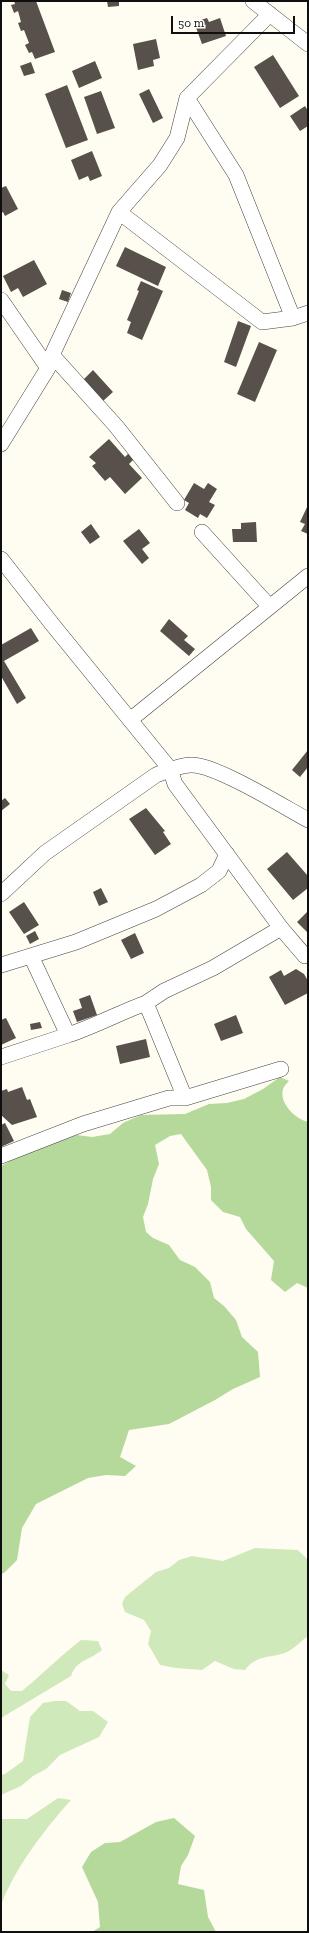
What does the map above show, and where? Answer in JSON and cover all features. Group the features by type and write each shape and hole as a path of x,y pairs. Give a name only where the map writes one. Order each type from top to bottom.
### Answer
{"street":[{"path":"253,1 308,44"},
{"path":"1,444 50,361 119,212 160,165 177,138 187,98 270,14"},
{"path":"187,98 236,175 293,318"},
{"path":"119,212 262,322 293,318 308,312"},
{"path":"1,300 50,361 116,426 177,503"},
{"path":"202,532 269,606"},
{"path":"1,559 170,769 175,784 281,928 305,956"},
{"path":"130,720 269,606 308,576"},
{"path":"1,894 45,854 156,775 170,769 192,765 211,768 308,820"},
{"path":"1,966 76,942 156,910 201,885 219,871 227,854"},
{"path":"1,1057 92,1027 111,1017 146,1003 164,991 213,968 281,928"},
{"path":"31,956 68,1035"},
{"path":"146,1003 185,1098"},
{"path":"1,1156 83,1124 169,1098 185,1098 281,1069"}],"green space":[{"path":"280,1077 289,1081 283,1089 282,1094 283,1100 289,1110 298,1118 308,1122 308,1288 297,1283 285,1292 271,1280 274,1261 246,1229 240,1217 223,1212 211,1200 211,1187 207,1170 181,1134 170,1136 155,1145 159,1164 153,1179 148,1204 143,1217 146,1232 153,1238 169,1245 180,1260 195,1267 210,1282 214,1298 224,1306 236,1320 242,1337 258,1352 260,1377 233,1389 169,1424 129,1430 120,1457 136,1466 125,1476 106,1475 88,1478 36,1504 22,1528 17,1560 4,1573 1,1574 1,1166 21,1155 77,1135 92,1137 110,1134 123,1123 141,1115 185,1114 209,1104 227,1103 244,1099 263,1089"},
{"path":"255,1548 298,1550 308,1560 308,1636 288,1652 258,1659 249,1665 245,1670 234,1669 215,1661 202,1670 160,1665 148,1644 151,1631 144,1620 125,1612 122,1604 125,1597 156,1572 169,1568 179,1560 192,1556 223,1561"},
{"path":"81,1640 98,1641 102,1650 80,1663 71,1676 1,1718 1,1670 9,1675 5,1684 11,1691 22,1691"},
{"path":"66,1701 80,1711 93,1711 108,1722 99,1737 60,1755 46,1769 33,1776 21,1786 1,1795 1,1775 5,1774 23,1761 30,1717 43,1703"},
{"path":"58,1798 71,1800 22,1863 1,1905 1,1819 27,1819"},
{"path":"174,1818 195,1836 188,1855 181,1866 178,1884 204,1890 208,1917 216,1932 92,1932 100,1927 98,1902 82,1867 91,1852 105,1843 120,1842 156,1822"}],"building":[{"path":"14,1 36,1 55,52 35,59 32,52 29,53 25,45 29,43 24,30 21,31 18,23 21,22 18,11 14,13 11,5 15,4"},
{"path":"107,1 119,1 119,6 108,7"},
{"path":"207,18 209,22 220,18 226,36 202,44 194,22"},
{"path":"156,39 160,58 153,60 154,66 138,70 133,44"},
{"path":"273,55 299,96 280,108 254,67"},
{"path":"95,61 102,78 79,88 72,71"},
{"path":"31,62 35,73 24,76 20,66"},
{"path":"67,85 88,140 66,148 45,94"},
{"path":"149,89 163,118 153,123 139,94"},
{"path":"101,91 115,128 97,134 84,97"},
{"path":"305,106 308,111 308,126 300,131 290,116"},
{"path":"92,151 102,176 90,181 88,176 79,180 71,160"},
{"path":"6,186 18,209 5,216 3,212 1,213 1,188"},
{"path":"125,247 166,267 158,286 116,266"},
{"path":"34,260 47,284 23,297 18,288 11,292 3,276"},
{"path":"141,281 163,291 142,340 127,333 131,322 127,320 139,291 137,290"},
{"path":"62,290 71,293 68,302 59,299"},
{"path":"238,321 251,326 236,367 224,362"},
{"path":"259,342 277,350 255,402 237,394"},
{"path":"93,370 113,392 103,401 83,380"},
{"path":"109,439 125,457 129,453 134,459 129,464 142,478 125,494 110,477 105,481 92,466 96,463 89,457"},
{"path":"194,483 204,489 208,483 217,489 209,502 215,505 207,518 200,514 198,518 185,510 189,503 184,500"},
{"path":"308,505 308,534 301,531 305,524 300,522"},
{"path":"256,522 257,542 233,542 232,529 241,529 241,523"},
{"path":"91,524 100,537 90,544 81,532"},
{"path":"139,529 150,543 142,549 149,558 142,564 123,541"},
{"path":"169,619 188,636 184,640 195,649 189,656 160,631"},
{"path":"31,628 39,641 4,661 26,698 17,704 1,676 1,645"},
{"path":"308,750 308,767 300,777 292,770"},
{"path":"5,798 10,804 1,811 1,801"},
{"path":"146,808 165,831 163,832 171,844 155,855 129,819"},
{"path":"287,852 308,876 308,888 293,900 267,869"},
{"path":"101,888 108,902 99,906 93,892"},
{"path":"24,902 39,925 24,934 9,912"},
{"path":"308,911 308,933 297,922"},
{"path":"35,931 39,939 30,944 26,936"},
{"path":"135,933 144,953 131,959 121,940"},
{"path":"296,969 304,974 308,981 308,993 285,1005 269,977 281,970 284,976"},
{"path":"90,995 97,1015 77,1022 73,1011 82,1008 79,999"},
{"path":"236,1015 243,1033 221,1041 214,1024"},
{"path":"6,1018 16,1038 1,1045 1,1020"},
{"path":"40,1022 42,1028 31,1030 30,1024"},
{"path":"146,1039 150,1057 120,1064 116,1046"},
{"path":"22,1087 27,1100 30,1099 37,1117 12,1125 1,1115 1,1091 7,1089 8,1092"},
{"path":"5,1123 14,1141 1,1147 1,1125"}]}
